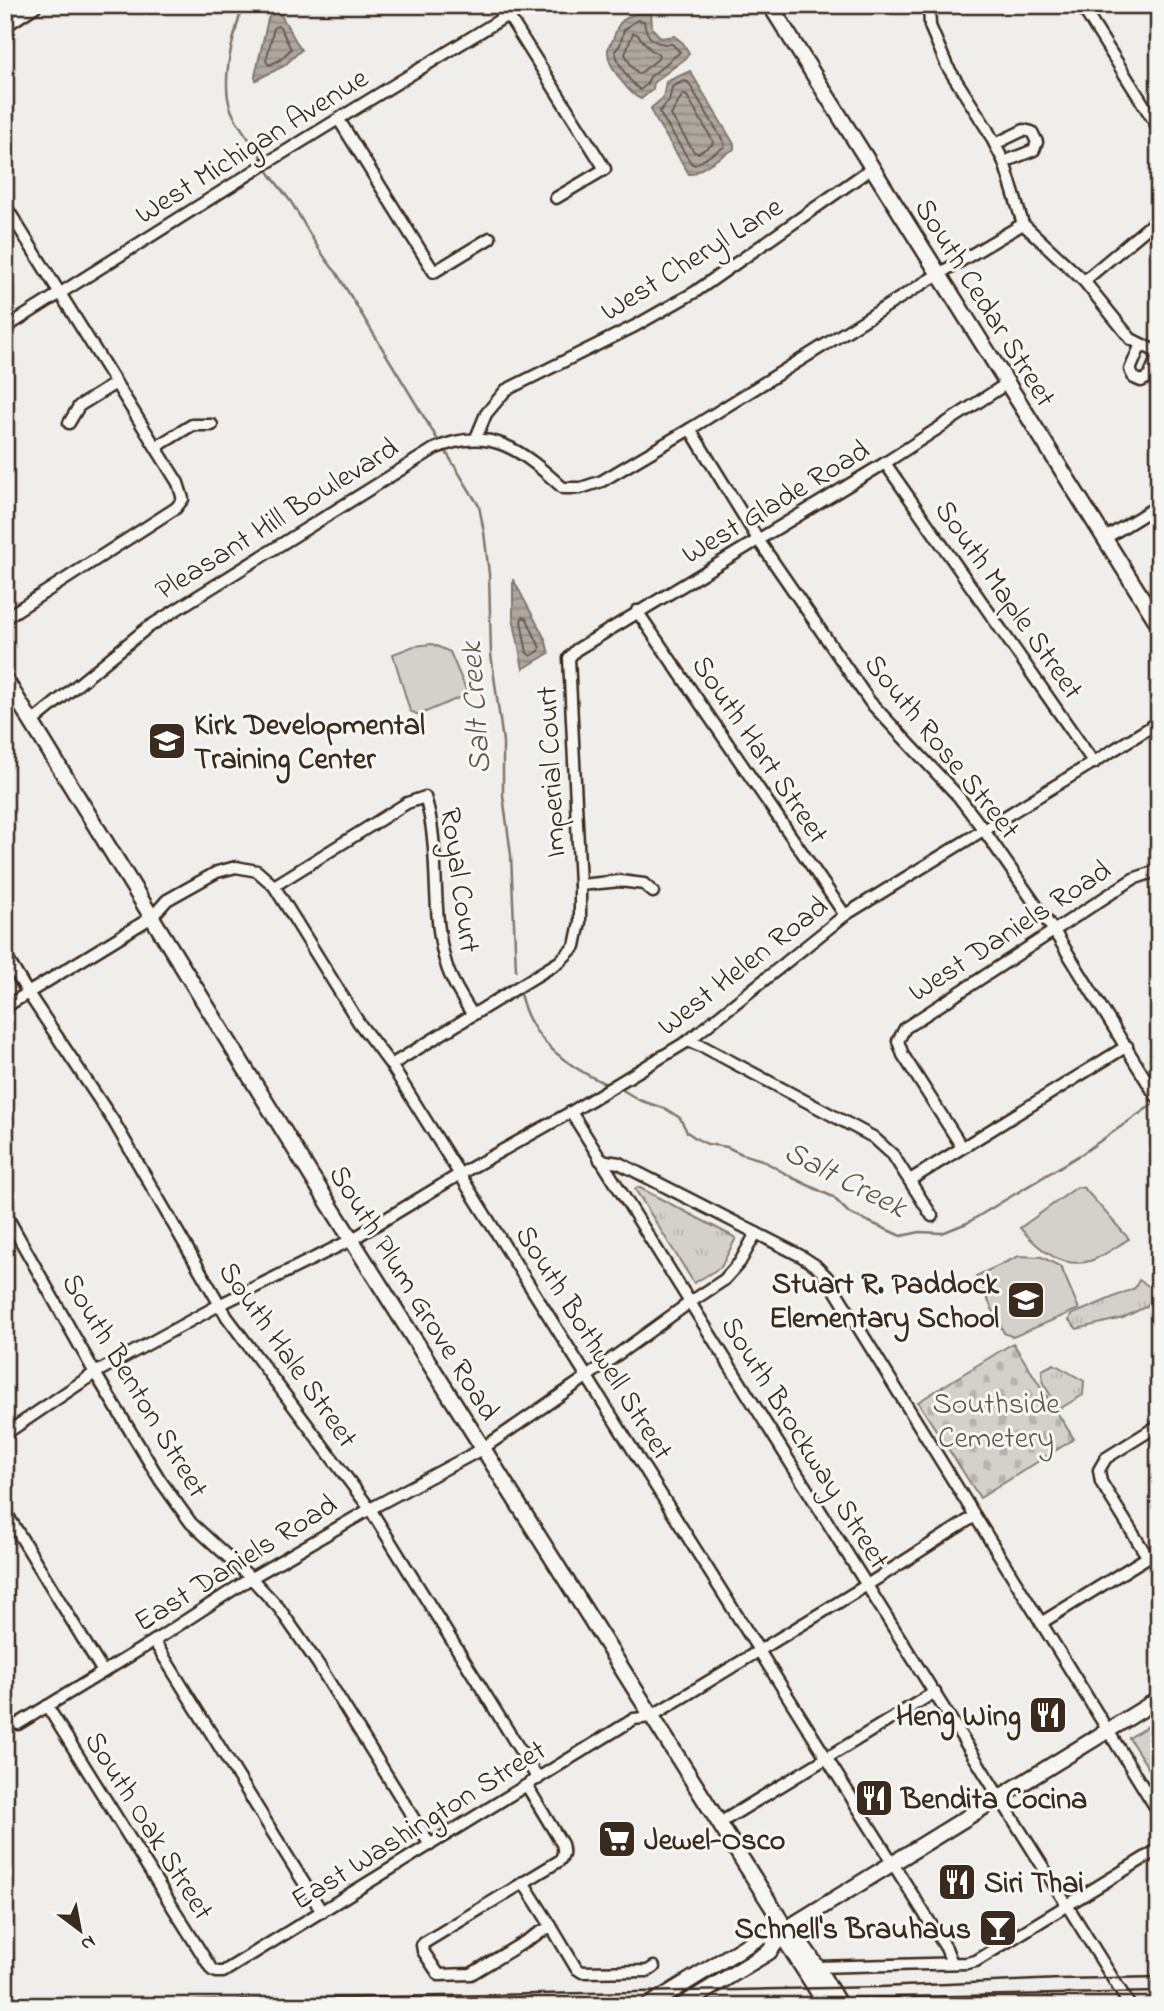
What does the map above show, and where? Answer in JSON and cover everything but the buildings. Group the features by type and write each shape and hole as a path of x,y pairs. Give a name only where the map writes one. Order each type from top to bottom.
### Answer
{"main road":[{"path":"5,24 34,5"},
{"name":"South Cedar Street","path":"770,5 1159,625"},
{"name":"South Plum Grove Road","path":"5,679 482,1449 786,1929"},
{"path":"648,2006 760,1937 786,1929 1159,1699"},
{"path":"786,1929 793,1934 840,2006"},
{"path":"681,2006 769,1952 786,1929"},
{"path":"786,1929 785,1940 827,2006"}],"street":[{"name":"West Michigan Avenue","path":"5,328 524,5"},
{"path":"929,5 930,26 947,66 1004,162 1023,224 1084,281 1131,339 1159,353 1149,377 1141,381 1133,378 1130,370 1140,344"},
{"path":"1081,5 1159,129"},
{"path":"508,15 605,169 556,198"},
{"path":"339,120 434,272 490,238"},
{"path":"995,144 1024,130 1032,132 1037,142 1034,150 1004,162"},
{"name":"West Cheryl Lane","path":"476,438 486,414 506,390 635,326 695,292 872,168"},
{"path":"5,205 178,483 183,499 176,509 5,618"},
{"path":"1084,281 1159,219"},
{"path":"559,499 563,488 581,488 602,481 1023,224"},
{"path":"69,423 79,406 116,383"},
{"name":"West Glade Road","path":"569,658 576,650 637,611 759,541 886,463 1006,384"},
{"path":"156,447 192,425 212,425"},
{"name":"South Rose Street","path":"690,429 759,541 870,702 957,796 983,829 1054,931 1156,1096"},
{"name":"Pleasant Hill Boulevard","path":"32,722 131,640 188,601 434,449 452,441 476,438 509,447 563,488"},
{"name":"South Maple Street","path":"886,463 1094,763"},
{"path":"1104,539 1159,505"},
{"name":"South Hart Street","path":"637,611 845,915"},
{"name":"Imperial Court","path":"391,1065 559,962 575,946 580,922 580,885 569,658"},
{"name":"West Helen Road","path":"5,1434 94,1373 219,1305 352,1240 688,1041 845,915 1159,722"},
{"name":"Royal Court","path":"274,886 407,803 425,797 432,818 440,937 447,967 472,1014"},
{"name":"South Bothwell Street","path":"152,917 167,900 217,872 236,867 257,871 274,886 359,1023 391,1065 588,1376 946,1948 952,1963"},
{"name":"West Daniels Road","path":"962,1147 903,1055 898,1041 905,1028 1133,879 1157,872"},
{"name":"Imperial Court","path":"580,885 620,881 644,884 653,892"},
{"path":"5,1007 152,917"},
{"name":"South Hale Street","path":"5,955 114,1122 219,1305 370,1509 538,1779"},
{"path":"688,1041 873,1137 893,1155 932,1216"},
{"path":"910,1180 1127,1046"},
{"name":"South Brockway Street","path":"571,1112 1130,2006"},
{"path":"600,1160 619,1163 757,1233 815,1265 827,1277 1159,1813"},
{"name":"South Benton Street","path":"5,1213 94,1373 160,1480 191,1523 251,1578 279,1608 312,1655 430,1845"},
{"path":"482,1449 724,1280 733,1272 757,1233"},
{"path":"1147,1556 1101,1482 1099,1470 1106,1458 1159,1425"},
{"name":"East Daniels Road","path":"18,1724 251,1578 370,1509 482,1449"},
{"path":"5,1511 103,1672"},
{"name":"East Washington Street","path":"212,1970 217,1972 228,1969 634,1719 650,1717 975,1516"},
{"path":"1041,1623 1159,1550"},
{"path":"154,1641 322,1912"},
{"path":"718,1824 934,1692"},
{"name":"South Oak Street","path":"47,1706 212,1970"},
{"path":"527,1786 562,1844 564,1851 559,1861 424,1943 422,1951 439,1976 471,1974 551,1926"},
{"path":"816,1967 976,1961 1159,1849"},
{"path":"523,1882 576,1968 582,1972 648,1971 654,1967"}],"green space":[{"path":"432,644 450,652 468,694 419,715 410,711 393,654 414,646"},
{"path":"638,1187 736,1238 721,1267 694,1283 635,1189"},
{"path":"1077,1187 1084,1188 1129,1239 1095,1259 1073,1263 1053,1257 1020,1228"},
{"path":"1019,1256 1042,1257 1061,1267 1079,1309 1013,1337 1004,1333 976,1276"},
{"path":"1139,1280 1150,1287 1153,1303 1123,1318 1077,1329 1069,1320 1071,1315 1135,1288"},
{"name":"Southside Cemetery","path":"1013,1343 1074,1439 980,1498 918,1402"},
{"path":"1054,1364 1084,1381 1083,1395 1059,1409 1043,1383 1042,1370"},
{"path":"1159,1719 1159,1785 1129,1738"}],"water":[{"path":"277,8 301,50 284,66 256,80 268,19 273,9"},
{"path":"651,10 652,28 661,38 674,36 683,43 689,53 654,82 653,89 641,99 632,93 611,64 608,47 621,22 630,16"},
{"path":"690,71 734,144 734,149 693,174 689,174 651,108 663,98 666,82"},
{"path":"513,579 545,639 549,653 523,669 513,617"}],"waterway":[{"name":"Salt Creek","path":"243,5 229,58 228,100 235,118 262,158"},
{"name":"Salt Creek","path":"268,171 336,272 438,440"},
{"name":"Salt Creek","path":"446,452 479,506 484,532 489,574 491,654 503,742 503,795 511,855 516,970"},
{"name":"Salt Creek","path":"520,992 531,1023 551,1048 563,1059 606,1084"},
{"name":"Salt Creek","path":"621,1089 680,1118 687,1132 697,1139 762,1160 833,1197 849,1213 901,1236 920,1232 942,1233 967,1223 1083,1153 1159,1100"}],"railway":[{"path":"5,2005 880,1987 1159,1977"},
{"path":"602,2003 1159,1992"}],"place":[{"name":"Kirk Developmental Training Center","path":"167,741"},
{"name":"Stuart R. Paddock Elementary School","path":"1026,1300"},
{"name":"Heng Wing","path":"1048,1715"},
{"name":"Bendita Cocina","path":"874,1798"},
{"name":"Jewel-Osco","path":"617,1839"},
{"name":"Siri Thai","path":"957,1882"},
{"name":"Schnell's Brauhaus","path":"998,1928"}]}
